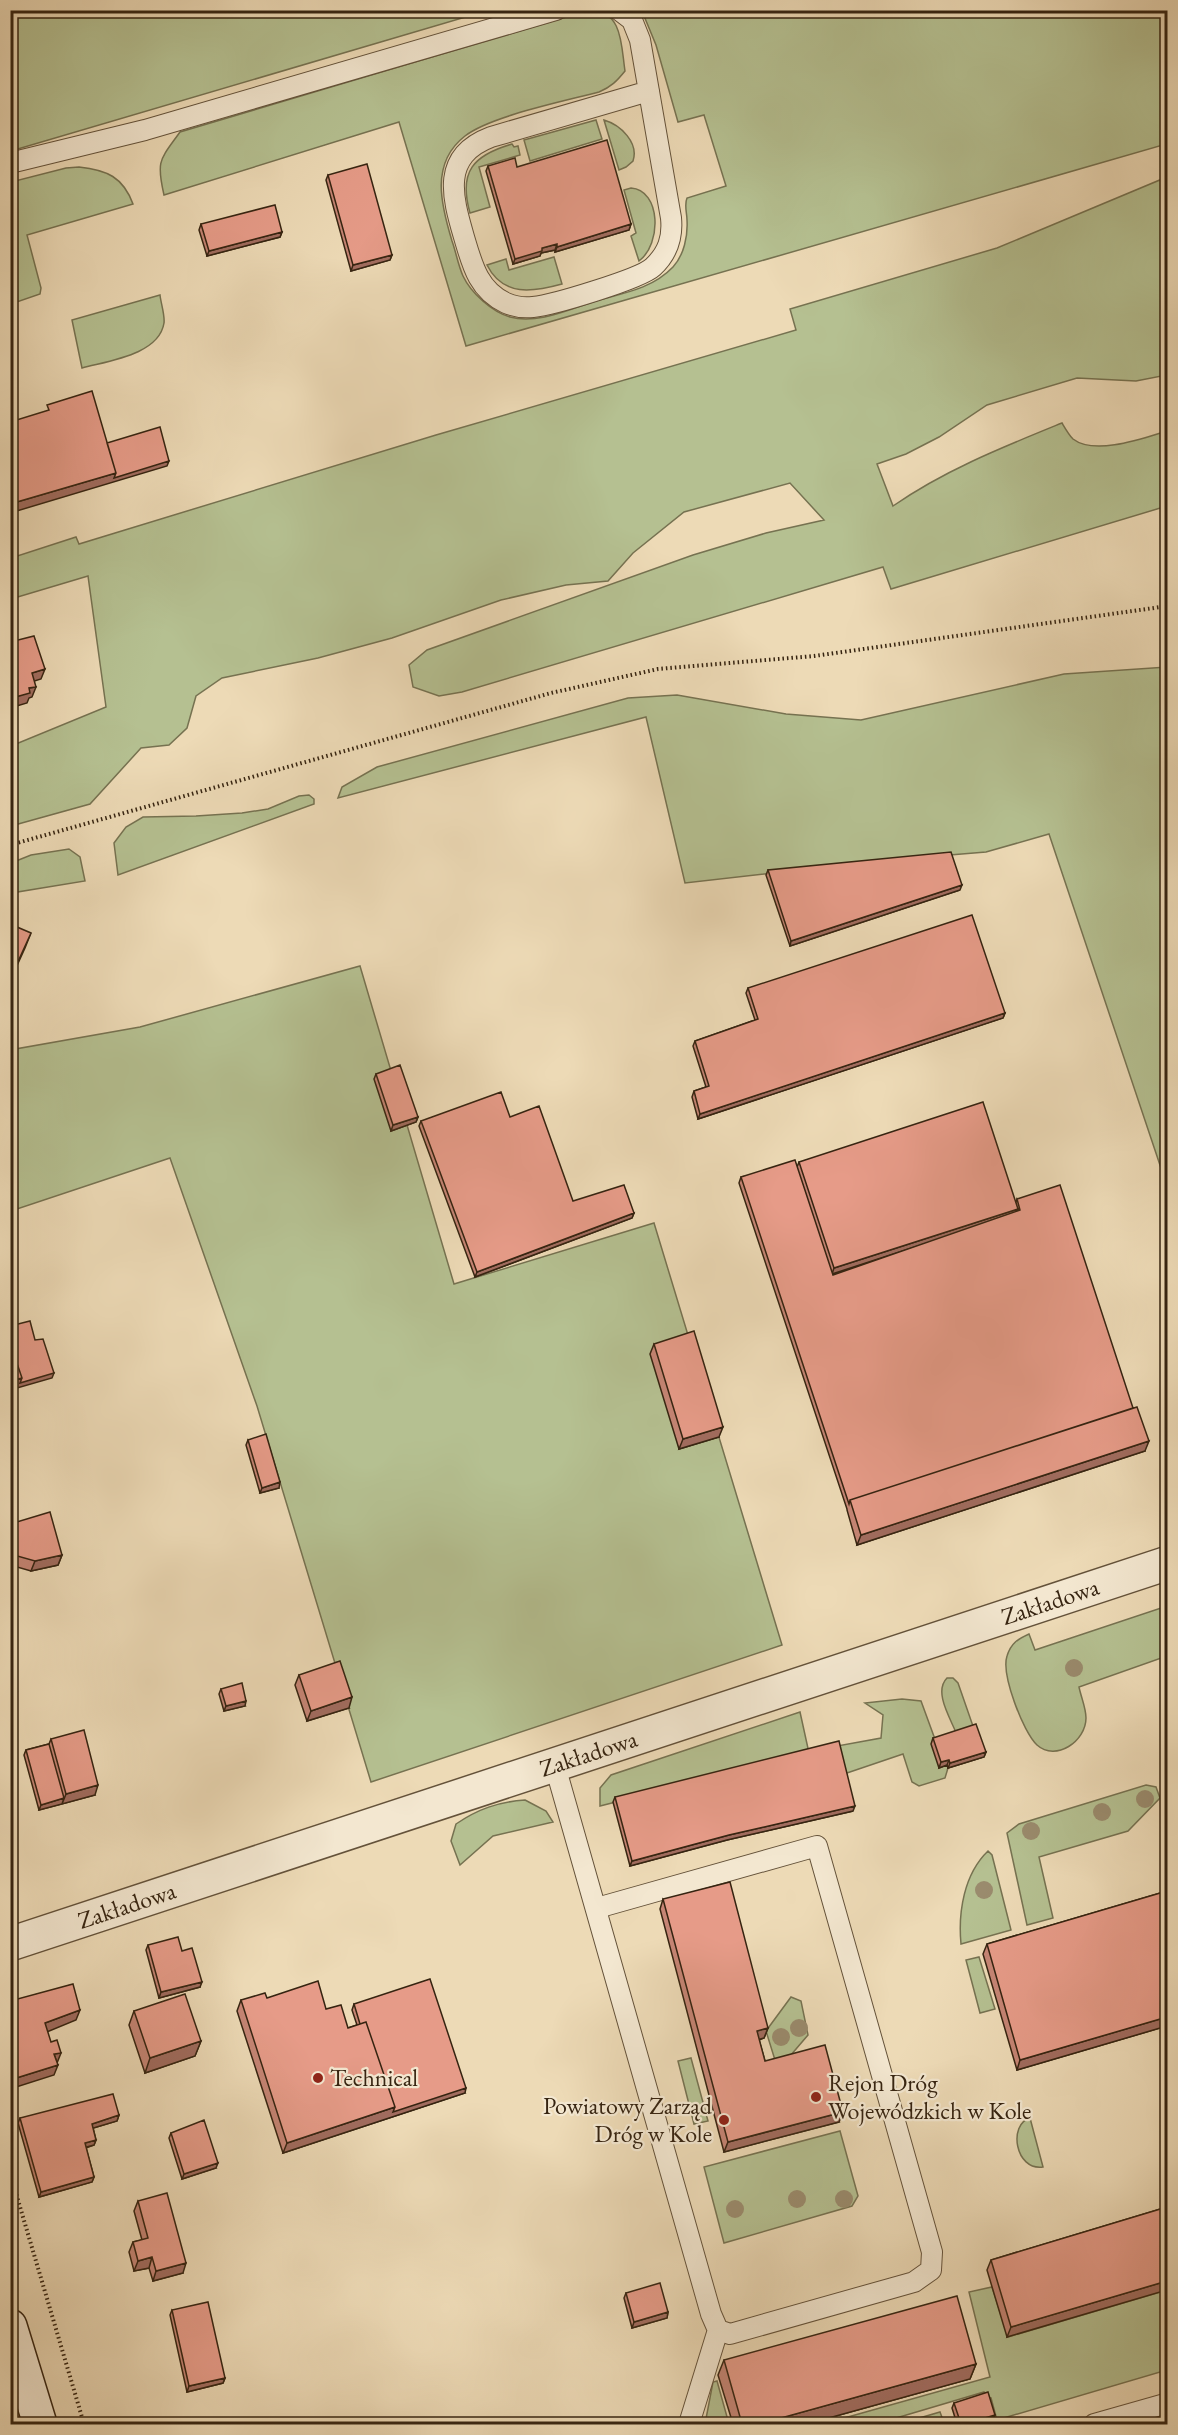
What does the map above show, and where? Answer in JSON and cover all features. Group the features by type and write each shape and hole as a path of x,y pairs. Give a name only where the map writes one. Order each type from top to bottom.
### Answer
{"street":[{"name":"Zakładowa","path":"10,1944 1167,1563"},
{"path":"10,2326 40,2424"}],"lane":[{"path":"10,163 145,130 556,10"},
{"path":"619,10 632,20 637,30 649,91 671,218 671,235 666,251 652,267 638,277 543,305 519,307 491,294 475,272 453,198 455,173 464,156 476,144 491,137 649,91"},
{"path":"555,1766 711,2314 718,2330 689,2424"},
{"path":"597,1908 817,1846 932,2252 931,2270 914,2282 730,2334 718,2330"},
{"path":"1094,2424 1167,2403"}],"path":[{"path":"10,845 551,693 658,669 814,656 1167,606"},
{"path":"10,2173 84,2424"}],"green space":[{"path":"11,10 486,10 486,11 11,151"},
{"path":"590,10 609,16 615,23 621,41 625,71 619,78 599,92 529,110 477,129 465,136 454,147 443,172 441,185 444,213 463,276 471,289 483,301 496,311 510,317 532,319 555,314 638,289 657,280 673,267 683,251 687,232 687,198 726,186 704,115 678,122 656,45 642,11 1167,11 1167,131 1163,145 466,346 399,122 164,195 160,167 164,155 180,132"},
{"path":"596,120 602,139 530,161 524,140"},
{"path":"604,120 617,126 631,141 633,161 619,170"},
{"path":"512,144 514,147 518,146 520,155 479,167 490,207 470,213 466,186 472,167 488,154"},
{"path":"79,167 98,170 113,176 124,187 133,204 27,235 41,288 40,294 11,304 11,182 66,168"},
{"path":"1167,177 1167,375 1136,381 1077,378 987,405 939,437 906,454 877,464 893,506 954,470 1062,423 1073,439 1082,444 1094,446 1120,444 1167,431 1167,506 891,589 883,567 462,692 439,696 413,687 409,665 427,650 693,555 766,533 824,520 790,483 684,512 633,553 608,581 566,585 501,600 392,638 318,658 222,678 196,696 187,728 169,745 141,748 90,804 11,826 11,746 106,707 88,576 11,599 11,558 76,537 79,544 436,435 796,330 790,309 997,248"},
{"path":"631,188 641,191 648,198 653,207 655,219 652,243 639,261 631,236 636,233 624,190"},
{"path":"554,257 562,284 540,289 520,290 501,283 487,265 506,259 509,270"},
{"path":"160,295 164,323 153,343 130,355 82,368 72,320"},
{"path":"1167,667 1167,1186 1049,834 986,852 889,860 685,883 646,717 338,798 342,787 377,767 628,698 677,695 786,714 861,720 1064,674"},
{"path":"309,795 314,799 314,804 118,875 114,843 126,827 143,817 242,813 268,809 299,796"},
{"path":"69,849 80,857 85,881 11,893 11,863 31,855"},
{"path":"360,966 454,1284 654,1223 782,1645 371,1782 257,1406 170,1158 11,1211 10,1050 140,1027"},
{"path":"1167,1606 1167,1656 1079,1687 1086,1718 1085,1726 1076,1741 1061,1750 1053,1751 1045,1750 1037,1745 1020,1716 1010,1689 1006,1664 1007,1656 1013,1645 1029,1634 1035,1650"},
{"path":"947,1678 953,1678 958,1683 974,1729 957,1735 942,1698 943,1684"},
{"path":"902,1699 921,1701 936,1742 939,1767 947,1765 948,1768 945,1778 919,1786 912,1782 903,1754 844,1774 837,1746 881,1738 883,1715 865,1703"},
{"path":"800,1712 809,1753 600,1806 600,1788 611,1775"},
{"path":"1146,1785 1156,1787 1160,1798 1128,1831 1039,1857 1053,1918 1027,1925 1007,1833 1019,1824"},
{"path":"525,1800 546,1811 553,1822 493,1836 460,1865 451,1841 456,1824 489,1807"},
{"path":"988,1851 992,1855 1011,1930 961,1944 964,1894 973,1871"},
{"path":"979,1957 995,2009 980,2013 966,1960"},
{"path":"791,1997 801,2001 808,2035 790,2056 775,2060 766,2031"},
{"path":"691,2058 708,2121 694,2124 678,2061"},
{"path":"1030,2118 1043,2167 1026,2162 1018,2146 1019,2129 1023,2122"},
{"path":"840,2131 858,2196 852,2206 724,2243 704,2167"},
{"path":"992,2287 1008,2337 1167,2290 1167,2370 997,2420 991,2398 986,2397 984,2392 876,2424 823,2424 990,2377 969,2292"},
{"path":"717,2381 729,2424 705,2424 713,2382"},
{"path":"940,2412 943,2420 949,2424 899,2424"}],"building":[{"path":"607,140 631,224 557,247 557,244 542,248 542,251 515,259 488,166 515,158 517,167"},
{"path":"367,164 392,255 353,265 328,175"},
{"path":"275,205 282,232 209,251 201,224"},
{"path":"92,391 116,473 10,504 10,422 49,410 47,405"},
{"path":"160,427 169,461 114,478 116,473 107,443"},
{"path":"34,636 45,669 32,673 36,687 29,688 30,693 12,698 10,694 10,642"},
{"path":"951,852 962,885 791,941 768,870"},
{"path":"972,915 1005,1013 700,1114 694,1091 709,1086 695,1041 758,1019 748,988"},
{"path":"10,924 31,933 10,979"},
{"path":"400,1065 418,1117 393,1125 376,1074"},
{"path":"501,1092 510,1117 539,1106 573,1201 624,1185 634,1213 477,1272 421,1121"},
{"path":"983,1102 1018,1209 834,1268 799,1162"},
{"path":"795,1160 833,1275 1020,1210 1017,1199 1060,1185 1133,1408 850,1500 849,1504 741,1177"},
{"path":"30,1321 35,1340 43,1339 54,1373 20,1383 22,1378 10,1343 10,1326"},
{"path":"694,1331 723,1427 683,1439 654,1344"},
{"path":"10,1343 22,1378 10,1381"},
{"path":"1137,1407 1149,1441 861,1535 850,1500"},
{"path":"266,1434 280,1482 262,1488 248,1440"},
{"path":"50,1512 62,1555 35,1561 10,1554 10,1524"},
{"path":"340,1661 352,1697 311,1711 299,1675"},
{"path":"10,1669 17,1692 10,1694"},
{"path":"242,1683 246,1701 226,1706 221,1689"},
{"path":"976,1724 986,1752 950,1763 949,1760 941,1762 933,1738"},
{"path":"84,1730 98,1785 66,1794 51,1739"},
{"path":"839,1741 855,1806 729,1835 632,1861 615,1797"},
{"path":"49,1744 64,1798 41,1805 26,1750"},
{"path":"730,1882 768,2028 757,2031 765,2061 825,2045 843,2112 728,2142 663,1899"},
{"path":"1167,1891 1167,2017 1020,2060 987,1944"},
{"path":"178,1937 182,1951 192,1948 202,1982 161,1992 148,1945"},
{"path":"430,1979 466,2088 393,2112 395,2107 366,2022 360,2024 354,2004"},
{"name":"Technical","path":"318,1981 326,2009 341,2005 348,2028 366,2022 395,2107 287,2143 241,2000 265,1993 267,1998"},
{"path":"73,1984 80,2010 45,2023 51,2042 57,2040 61,2053 54,2054 58,2065 10,2080 10,2001"},
{"path":"185,1994 201,2041 150,2058 134,2011"},
{"path":"113,2094 119,2115 92,2124 96,2140 85,2143 94,2177 41,2192 20,2118"},
{"path":"204,2120 218,2163 184,2174 171,2133"},
{"path":"167,2193 186,2263 156,2271 152,2257 138,2261 133,2242 148,2238 138,2201"},
{"path":"1167,2207 1167,2281 1011,2327 991,2260"},
{"path":"660,2283 668,2312 634,2322 626,2293"},
{"path":"957,2296 976,2364 759,2424 742,2424 724,2360"},
{"path":"208,2302 225,2378 189,2386 172,2310"},
{"path":"988,2392 995,2415 961,2424 954,2403"}],"place":[{"name":"Technical","path":"318,2078"},
{"name":"Rejon Dróg Wojewódzkich w Kole","path":"816,2097"},
{"name":"Powiatowy Zarząd Dróg w Kole","path":"724,2120"}]}
